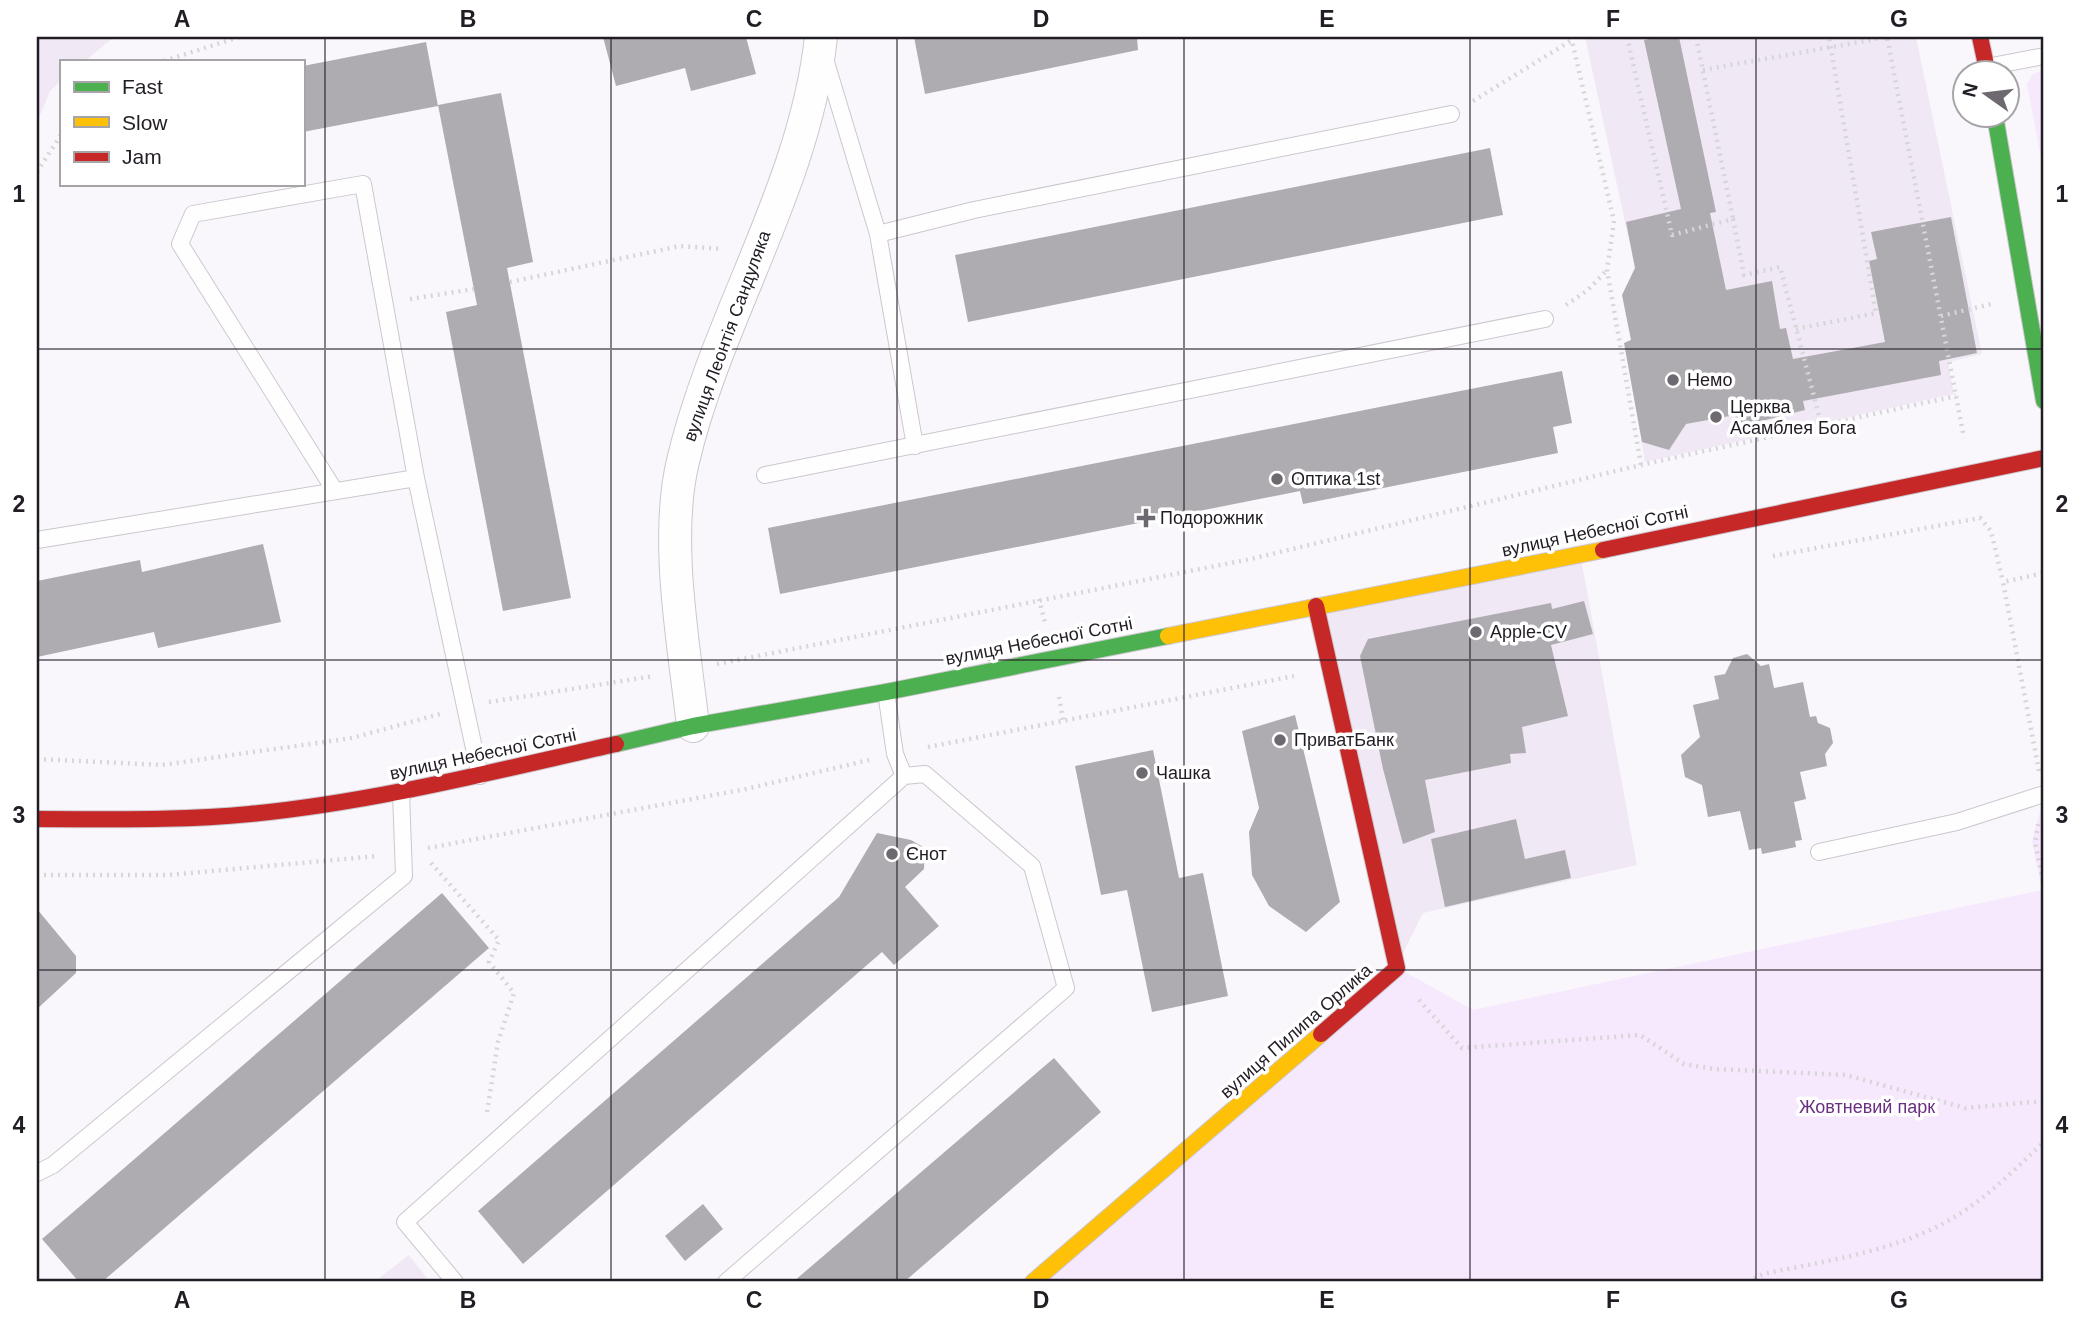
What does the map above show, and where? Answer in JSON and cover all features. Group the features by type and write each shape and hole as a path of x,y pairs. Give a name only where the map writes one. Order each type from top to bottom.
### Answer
{"street":[{"path":"1980,37 1985,60"},
{"name":"вулиця Леонтія Сандуляка","path":"693,726 674,528 682,463 699,408 808,115 820,40"},
{"path":"1997,130 2044,401"},
{"name":"вулиця Небесної Сотні","path":"37,819 165,820 238,815 401,793 693,726 886,692 2044,458"},
{"name":"вулиця Пилипа Орлика","path":"1033,1282 1397,968 1316,606"}],"lane":[{"path":"820,40 878,234 915,446"},
{"path":"2022,61 2044,56"},
{"path":"878,234 974,210 1451,114"},
{"path":"335,491 180,244 193,214 363,184 416,478 480,776"},
{"path":"765,475 1545,319"},
{"path":"37,540 416,478"},
{"path":"886,692 895,754 904,776"},
{"path":"456,1282 405,1222 904,776 925,774 1032,866 1066,988 726,1282"},
{"path":"37,1173 53,1165 404,876 411,852 401,793"},
{"path":"1819,852 1957,822 2044,794"}],"path":[{"path":"167,60 239,37"},
{"path":"1628,37 1672,235 1733,219"},
{"path":"1696,37 1744,275 1780,267 1822,427"},
{"path":"1796,329 1876,313 1829,37"},
{"path":"1703,70 1887,37 1970,473 1980,518 1991,531 2003,582 2044,794 2035,843 2044,885"},
{"path":"1451,114 1572,38 1614,221 1607,270 1641,466"},
{"path":"37,172 60,137"},
{"path":"510,282 680,246 703,245 755,256"},
{"path":"1545,319 1588,290 1607,270"},
{"path":"385,303 474,289"},
{"path":"37,759 162,765 352,738 466,706 687,670 1251,559 1641,466 1956,396"},
{"path":"1763,558 1980,518"},
{"path":"2003,582 2044,573"},
{"path":"37,874 168,875 411,852 746,789 895,754 1331,666"},
{"path":"411,852 499,940 489,962 514,993 498,1042 481,1154"},
{"path":"1418,999 1462,1048 1640,1035 1684,1064 1714,1069 1846,1075 1965,1108 2044,1101"},
{"path":"1748,1282 1763,1274 1878,1250 1958,1215 2007,1177 2044,1142"}],"shaded area":[{"path":"37,37 114,37 86,60 60,60 60,82 50,91 37,123"},
{"path":"1585,37 1916,37 1982,354 1948,362 1954,394 1645,462 1624,343 1632,339 1623,294 1635,268"},
{"path":"1580,553 1637,865 1423,913 1396,967 1314,604"},
{"path":"409,1255 430,1282 374,1282"}],"green space":[{"path":"2044,69 2044,173 2027,84 2032,75"},
{"name":"Жовтневий парк","path":"2044,798 2044,1282 1030,1282 1396,967 1473,1010 2042,890 2032,841"}],"building":[{"path":"603,37 746,37 756,74 691,91 685,68 616,86"},
{"path":"914,37 1137,37 1138,50 925,94"},
{"path":"1679,37 1716,212 1710,213 1726,290 1772,281 1780,329 1786,328 1793,359 1885,342 1869,261 1877,259 1871,232 1951,217 1977,353 1939,361 1941,375 1803,401 1805,410 1738,427 1735,415 1686,424 1669,450 1642,442 1624,343 1631,340 1622,295 1635,268 1626,222 1681,209 1644,40"},
{"path":"426,42 438,106 304,132 304,66"},
{"path":"501,93 533,262 507,268 571,598 503,611 446,312 477,305 438,105"},
{"path":"1490,148 1503,215 968,322 955,255"},
{"path":"1562,371 1572,423 1553,427 1558,453 1303,504 1300,491 780,594 768,528"},
{"path":"263,544 281,622 158,648 154,632 37,657 37,581 140,560 142,572"},
{"path":"1584,601 1593,634 1551,645 1568,716 1522,727 1526,753 1510,754 1511,763 1425,780 1435,832 1403,844 1383,769 1360,656 1368,639 1551,603 1552,609"},
{"path":"1747,654 1761,666 1769,664 1774,688 1803,682 1810,717 1816,716 1818,723 1830,728 1833,743 1825,754 1827,766 1800,772 1806,799 1794,802 1802,840 1795,841 1796,847 1762,854 1761,848 1749,850 1740,811 1708,817 1702,785 1685,777 1681,755 1700,737 1693,705 1719,699 1714,676 1725,674 1733,658"},
{"path":"1295,715 1340,902 1306,932 1269,906 1252,875 1249,832 1259,808 1242,731"},
{"path":"1153,750 1179,878 1203,873 1228,996 1152,1012 1127,890 1101,895 1075,766"},
{"path":"1516,819 1525,859 1565,850 1571,878 1445,907 1431,839"},
{"path":"877,833 911,840 925,848 924,869 905,887 939,926 894,965 882,952 523,1264 478,1211 839,897"},
{"path":"442,893 489,948 102,1282 79,1282 42,1239"},
{"path":"37,909 76,956 76,973 37,1009"},
{"path":"1054,1058 1101,1112 904,1282 793,1282"},
{"path":"703,1204 723,1229 685,1261 665,1236"}],"traffic: fast":[{"path":"1997,130 2044,401"},
{"path":"616,744 693,726 886,692 1168,636"}],"traffic: slow":[{"path":"1168,636 1603,550"},
{"path":"1033,1282 1321,1034"}],"traffic: jam":[{"path":"1980,37 1985,60"},
{"path":"1603,550 2044,458"},
{"path":"1316,606 1397,968 1321,1034"},
{"path":"37,819 197,818 296,809 434,785 616,744"}],"place":[{"name":"Немо","path":"1673,380"},
{"name":"Церква Асамблея Бога","path":"1716,417"},
{"name":"Оптика 1st","path":"1277,479"},
{"name":"Подорожник","path":"1146,518"},
{"name":"Apple-CV","path":"1476,632"},
{"name":"ПриватБанк","path":"1280,740"},
{"name":"Чашка","path":"1142,773"},
{"name":"Єнот","path":"892,854"}]}
